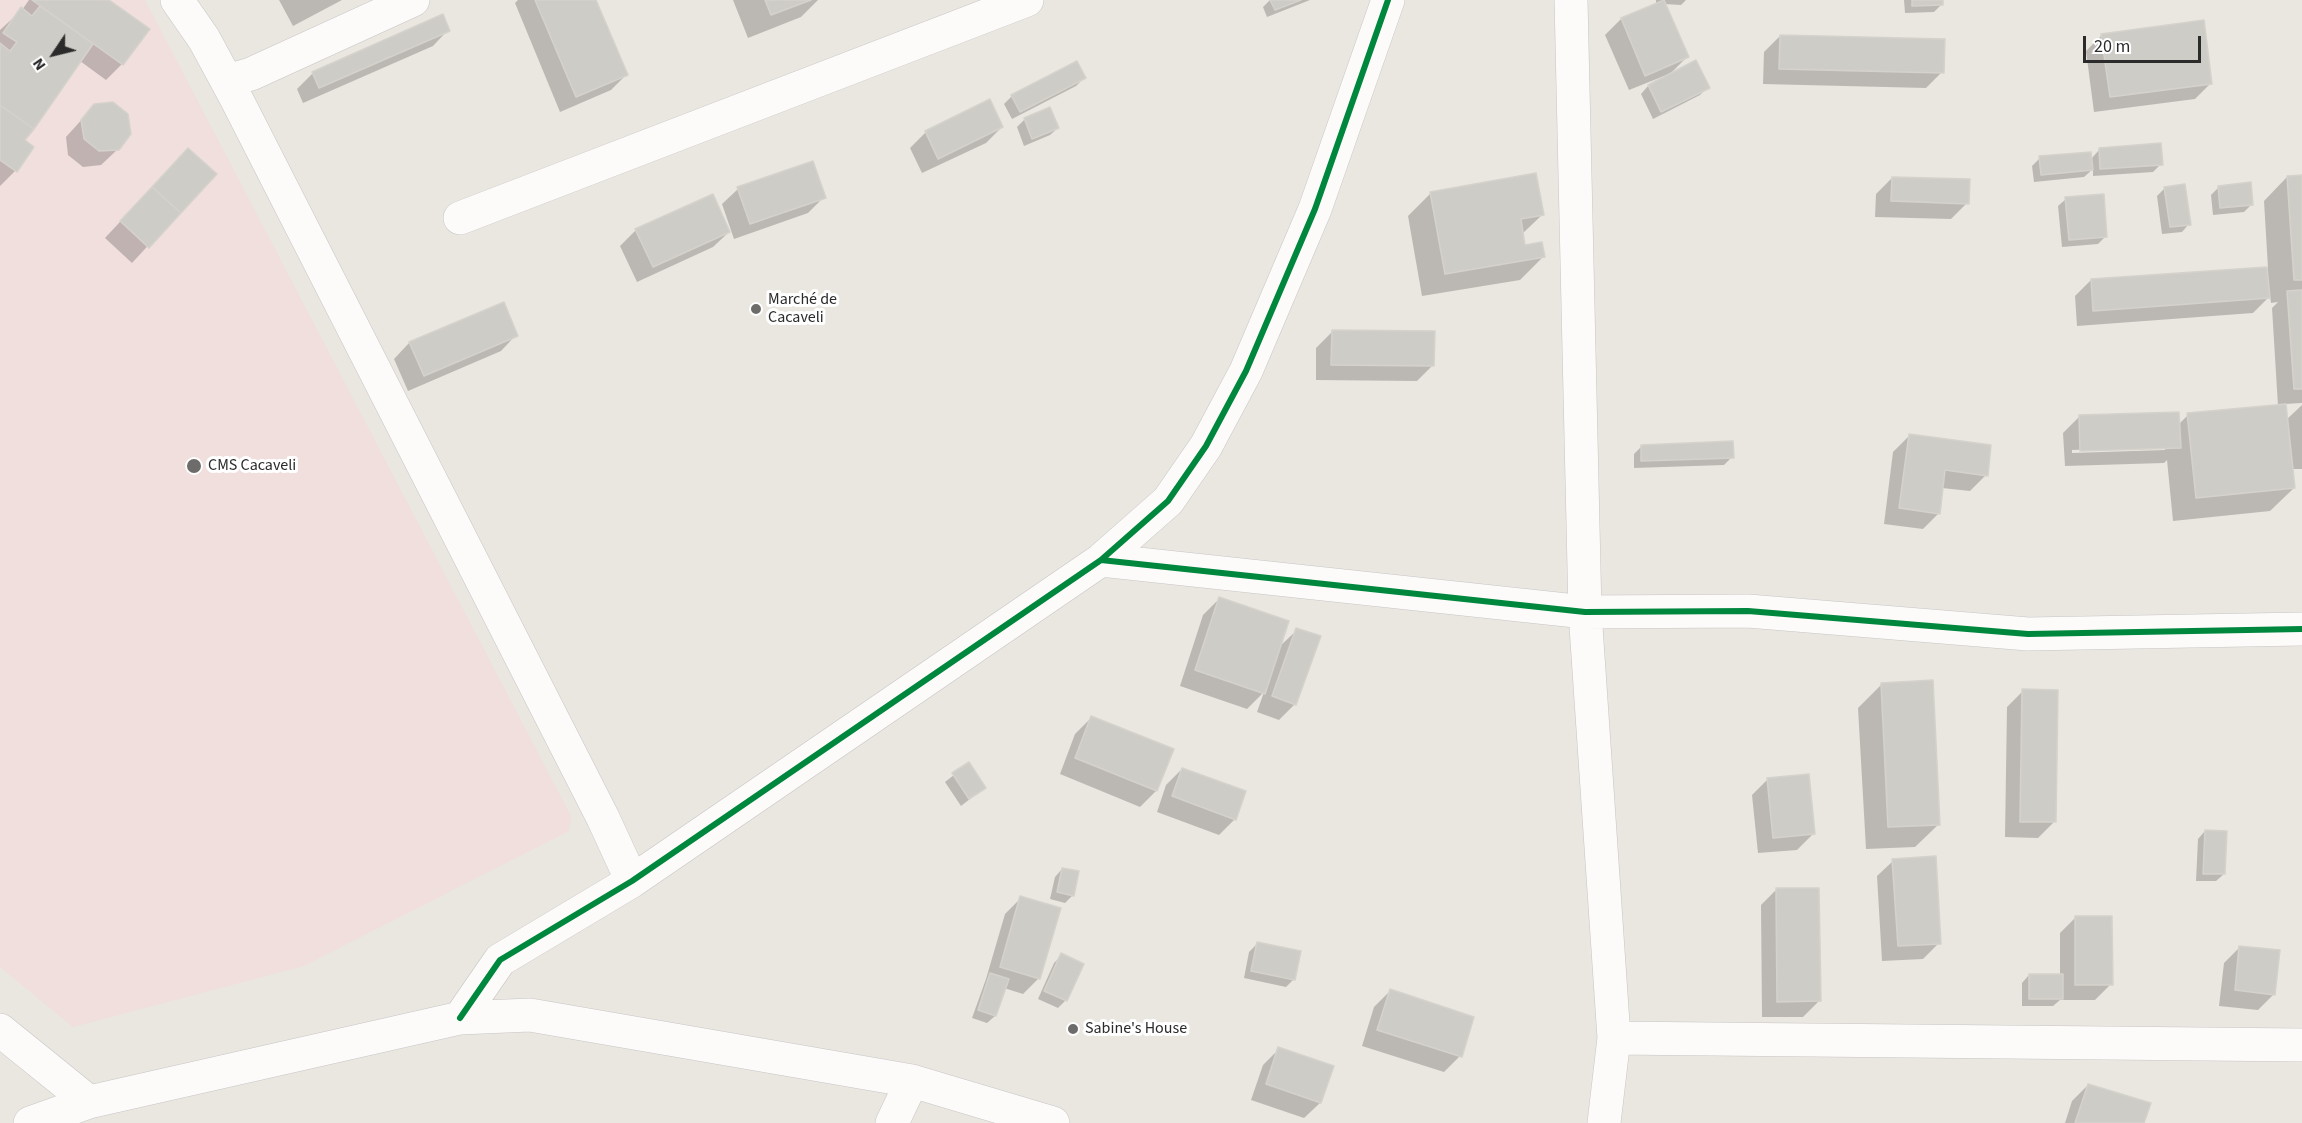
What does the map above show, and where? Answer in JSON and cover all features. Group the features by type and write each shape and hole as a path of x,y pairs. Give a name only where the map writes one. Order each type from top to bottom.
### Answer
{"street":[{"path":"177,0 204,39 226,81 603,818 632,881"},
{"path":"226,81 251,74 413,0"},
{"path":"460,218 1027,0"},
{"path":"460,1018 500,960 632,881 1101,560 1168,501 1206,446 1246,371 1315,209 1388,0"},
{"path":"1571,0 1585,612 1614,1038 1604,1123"},
{"path":"1101,560 1585,612 1748,611 2028,634 2302,629"},
{"path":"30,1123 89,1102 460,1018 530,1015 912,1080 1053,1123"},
{"path":"0,1030 89,1102"},
{"path":"1614,1038 2302,1045"},
{"path":"892,1123 912,1080"}],"shaded area":[{"name":"CMS Cacaveli","path":"0,0 145,0 571,816 569,831 304,966 73,1027 0,967"}],"building":[{"path":"32,0 109,0 150,29 123,65"},
{"path":"535,0 596,0 628,75 576,97"},
{"path":"765,0 811,0 771,15"},
{"path":"1270,0 1301,0 1275,10"},
{"path":"1664,0 1689,57 1645,76 1621,18"},
{"path":"1912,0 1943,0 1943,5 1912,6"},
{"path":"40,6 93,44 34,129 0,105 0,43 10,51 17,42 3,33 21,7 32,16"},
{"path":"443,14 450,31 319,88 312,72"},
{"path":"2204,20 2212,84 2110,97 2101,34"},
{"path":"1780,35 1945,39 1944,73 1779,69"},
{"path":"1696,60 1710,88 1661,112 1648,85"},
{"path":"1077,61 1086,78 1020,112 1011,95"},
{"path":"990,99 1003,127 938,159 925,131"},
{"path":"113,102 128,114 131,134 119,150 99,151 84,139 81,120 94,104"},
{"path":"0,105 34,129 25,140 34,147 17,172 0,160"},
{"path":"1050,107 1059,128 1032,139 1024,118"},
{"path":"2161,143 2163,165 2100,169 2099,148"},
{"path":"188,148 217,174 181,213 152,187"},
{"path":"2091,152 2093,170 2041,175 2039,156"},
{"path":"813,161 826,198 750,224 737,187"},
{"path":"1536,173 1544,215 1521,219 1525,245 1542,242 1545,257 1445,274 1430,192"},
{"path":"2302,175 2302,280 2294,280 2287,176"},
{"path":"1892,177 1970,179 1969,204 1891,201"},
{"path":"2251,182 2253,205 2220,208 2218,186"},
{"path":"2185,184 2191,225 2170,227 2164,187"},
{"path":"152,187 181,213 149,248 120,221"},
{"path":"713,194 730,232 653,267 635,229"},
{"path":"2104,194 2107,237 2069,240 2065,197"},
{"path":"2267,267 2270,298 2093,311 2091,279"},
{"path":"2302,290 2302,389 2294,389 2287,291"},
{"path":"504,302 518,336 424,376 409,342"},
{"path":"1332,330 1435,331 1434,366 1331,365"},
{"path":"2286,404 2295,488 2196,498 2187,413"},
{"path":"2179,412 2181,448 2080,451 2079,415"},
{"path":"1909,434 1991,445 1988,476 1945,470 1940,514 1899,508"},
{"path":"1733,441 1734,458 1641,461 1641,445"},
{"path":"1219,597 1289,621 1265,694 1195,670"},
{"path":"1296,628 1321,636 1296,705 1272,696"},
{"path":"1933,680 1940,825 1888,827 1881,683"},
{"path":"2022,689 2058,690 2056,822 2020,822"},
{"path":"1091,716 1174,749 1157,791 1075,758"},
{"path":"969,762 986,788 969,799 952,773"},
{"path":"1182,768 1246,791 1236,820 1172,796"},
{"path":"1809,774 1815,834 1773,838 1767,778"},
{"path":"2205,830 2227,831 2225,874 2203,874"},
{"path":"1936,856 1941,944 1898,946 1892,859"},
{"path":"1062,868 1079,871 1074,896 1057,892"},
{"path":"1776,888 1819,888 1821,1001 1777,1002"},
{"path":"1020,896 1061,908 1040,979 1000,967"},
{"path":"2075,916 2112,916 2113,985 2075,985"},
{"path":"1257,942 1301,951 1295,980 1251,971"},
{"path":"2239,946 2280,950 2275,995 2235,990"},
{"path":"1061,953 1084,964 1067,1001 1044,991"},
{"path":"990,973 1009,979 996,1016 978,1010"},
{"path":"2029,974 2063,974 2063,999 2029,999"},
{"path":"1390,989 1474,1017 1462,1057 1377,1030"},
{"path":"1278,1047 1334,1066 1321,1103 1266,1084"},
{"path":"2088,1084 2151,1103 2144,1123 2075,1123"}],"cycle path":[{"path":"460,1018 500,960 632,881 1101,560 1168,501 1206,446 1246,371 1315,209 1388,0"},
{"path":"1101,560 1585,612 1748,611 2028,634 2302,629"}],"place":[{"name":"Marché de Cacaveli","path":"756,309"},
{"name":"CMS Cacaveli","path":"194,466"},
{"name":"Sabine's House","path":"1073,1029"}]}
